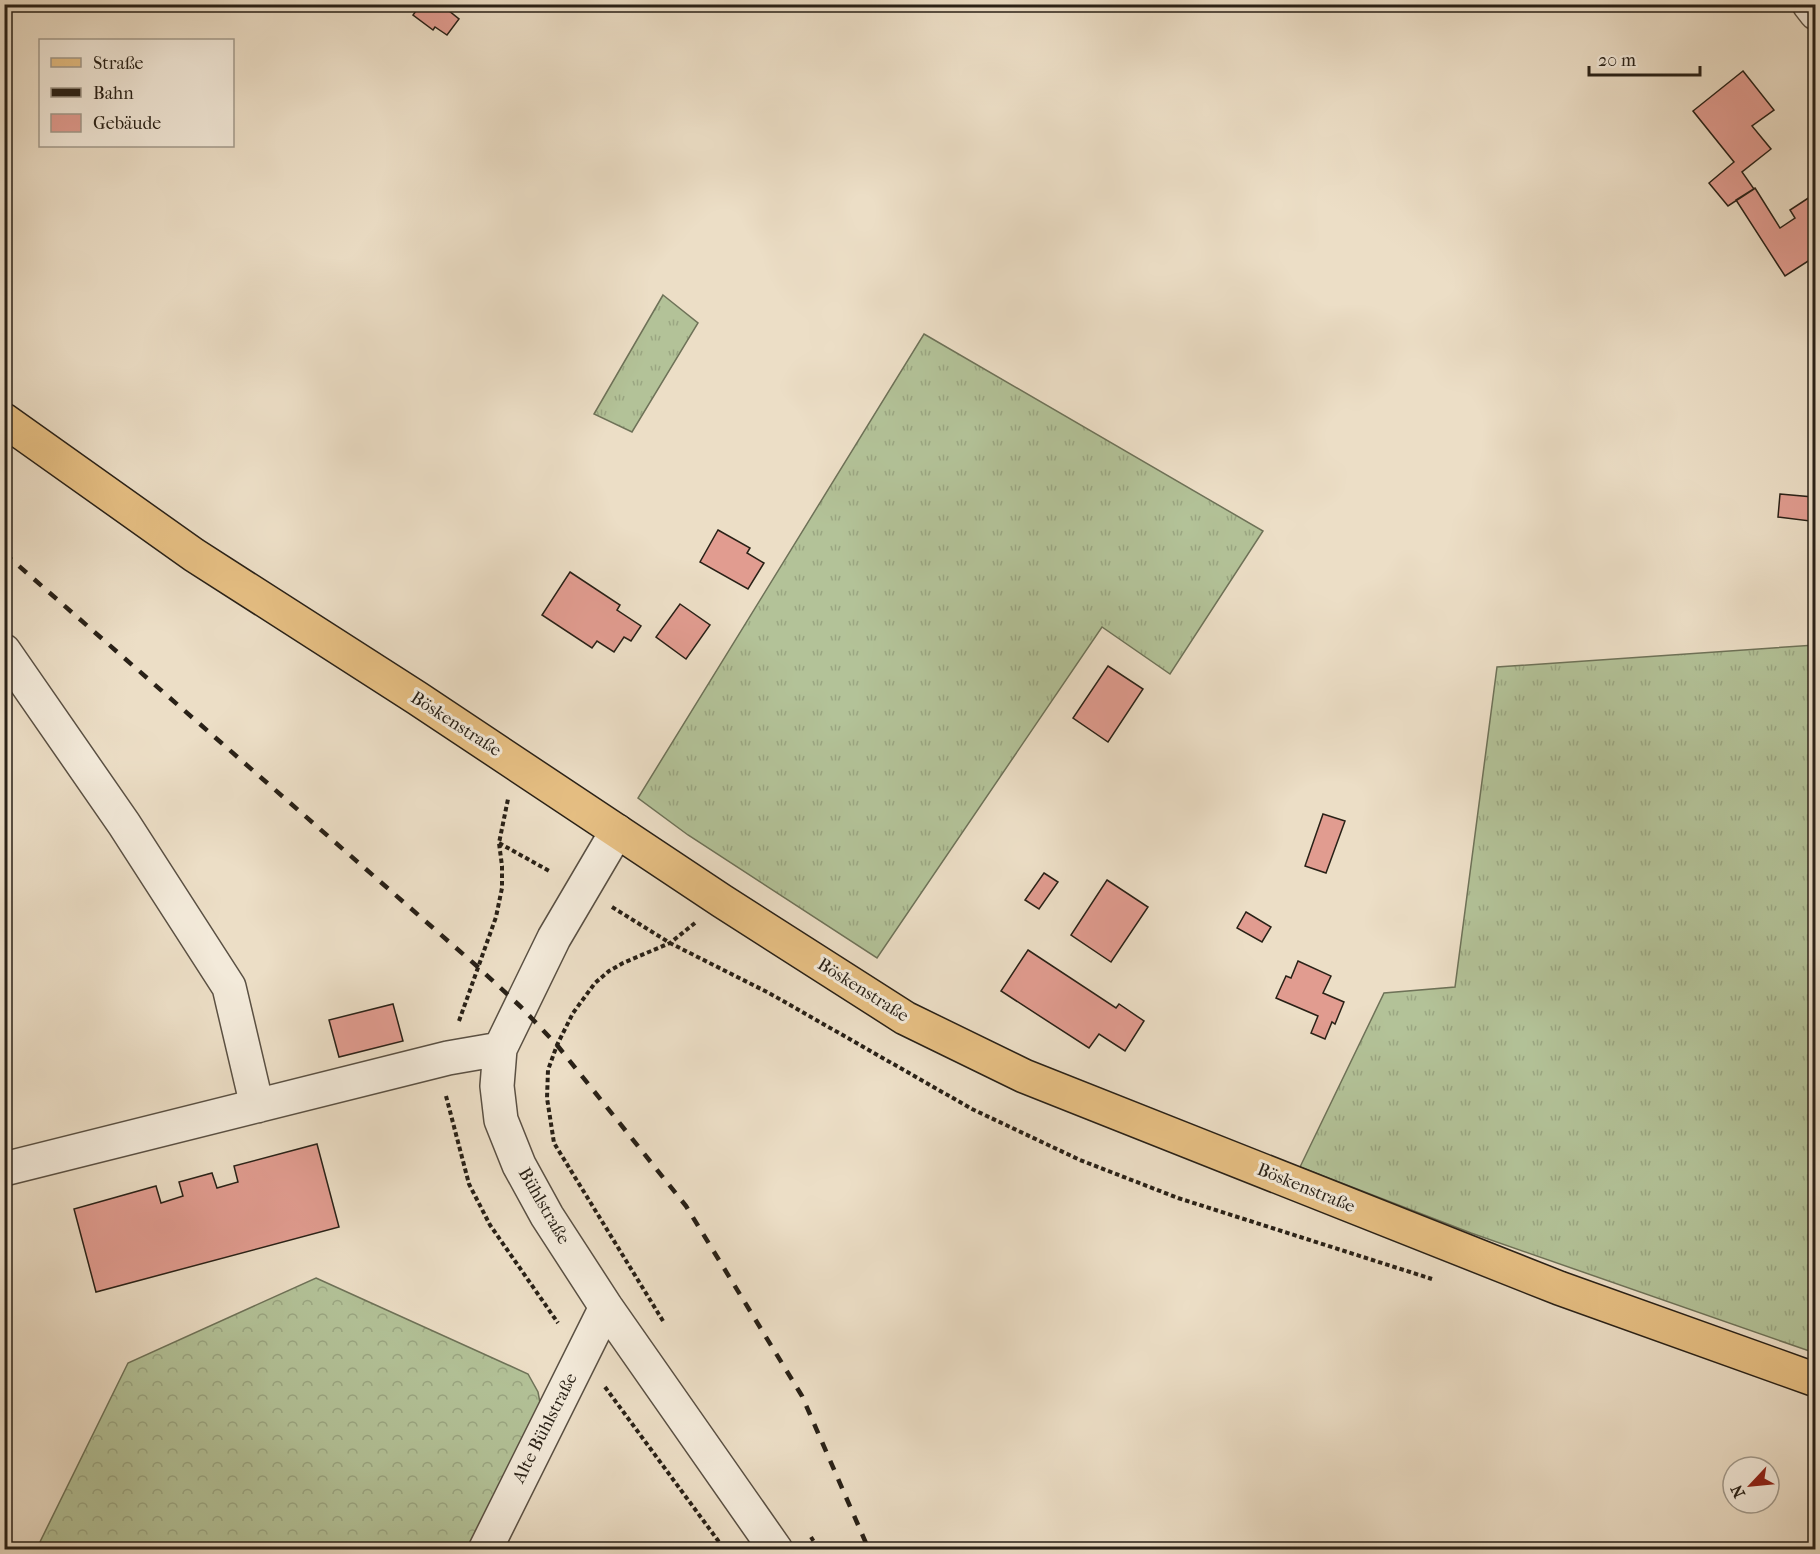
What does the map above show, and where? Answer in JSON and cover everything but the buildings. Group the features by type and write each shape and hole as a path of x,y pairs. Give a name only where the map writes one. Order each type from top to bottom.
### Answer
{"main road":[{"name":"Böskenstraße","path":"4,420 194,555 417,698 722,901 905,1018 1023,1076 1559,1288 1815,1380"}],"street":[{"path":"1809,4 1815,13"},
{"path":"4,651 124,824 229,987 257,1106"},
{"name":"Bühlstraße","path":"617,831 554,938 500,1049 497,1086 501,1120 519,1165 547,1216 606,1307 777,1550"},
{"path":"4,1169 448,1058 500,1049"},
{"name":"Alte Bühlstraße","path":"485,1550 606,1307"}],"path":[{"path":"668,1329 554,1143 547,1098 548,1070 573,1013 595,982 609,970 670,943 722,901"},
{"path":"808,1531 819,1550"}],"green space":[{"path":"663,295 698,323 632,432 594,414"},
{"path":"924,334 1263,531 1170,674 1102,627 877,958 688,835 638,798"},
{"path":"1815,645 1815,1353 1471,1233 1300,1167 1384,993 1455,987 1497,667"},
{"path":"316,1278 528,1374 538,1392 541,1408 467,1549 36,1550 128,1363"}],"railway":[{"path":"4,553 479,968 557,1045 686,1206 802,1396 869,1550"}]}
